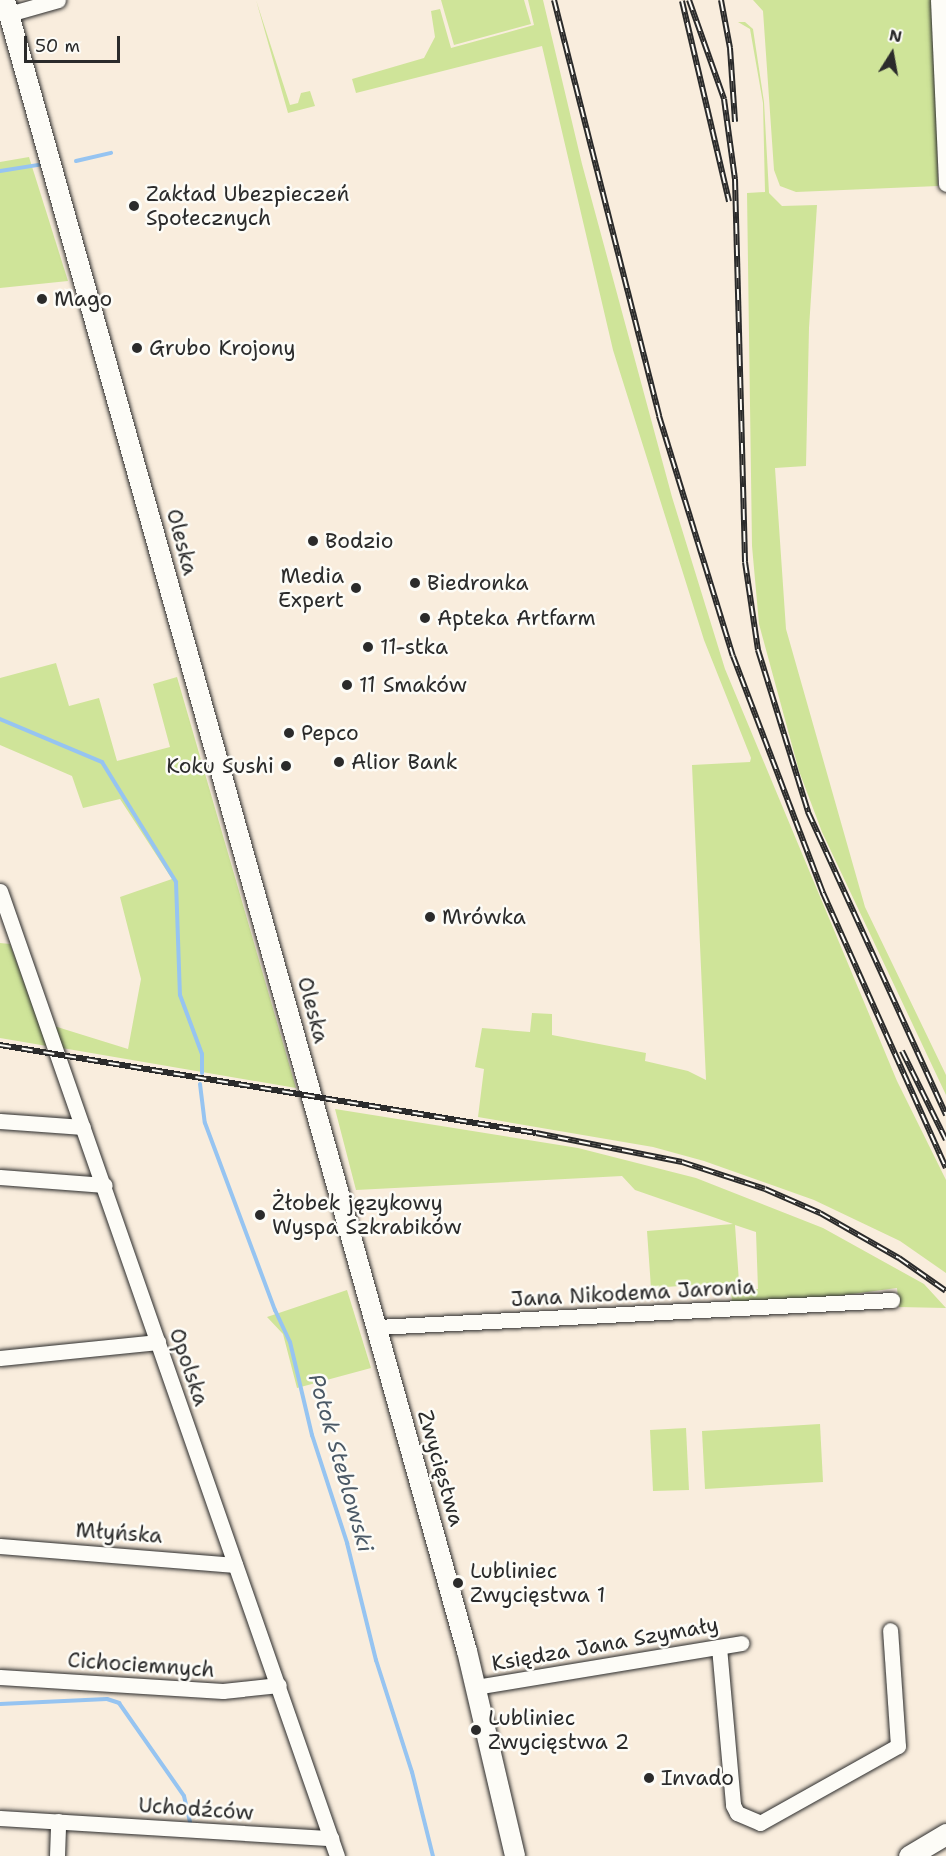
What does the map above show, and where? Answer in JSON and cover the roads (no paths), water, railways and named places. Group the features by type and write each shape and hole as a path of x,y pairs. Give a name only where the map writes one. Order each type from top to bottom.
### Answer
{"main road":[{"path":"909,1856 946,1834"}],"street":[{"path":"7,7 58,0"},
{"path":"938,0 943,25 946,184"},
{"name":"Oleska","path":"7,7 311,1096"},
{"name":"Opolska","path":"0,891 105,1185 337,1856"},
{"name":"Zwycięstwa","path":"311,1096 476,1687 515,1856"},
{"path":"0,1120 83,1126"},
{"path":"0,1177 105,1185"},
{"name":"Jana Nikodema Jaronia","path":"377,1327 892,1300"},
{"path":"0,1358 158,1342"},
{"name":"Młyńska","path":"0,1546 235,1565"},
{"path":"719,1647 733,1805 737,1813 760,1823 898,1746 890,1630"},
{"name":"Księdza Jana Szymały","path":"476,1687 741,1642"},
{"name":"Cichociemnych","path":"0,1677 223,1691 279,1685"},
{"name":"Uchodźców","path":"0,1818 331,1838"},
{"path":"57,1856 58,1821"}],"waterway":[{"name":"Potok Steblowski","path":"76,161 111,153"},
{"name":"Potok Steblowski","path":"0,171 39,165"},
{"name":"Potok Steblowski","path":"0,719 102,762 176,882 180,995 202,1054 202,1073"},
{"name":"Potok Steblowski","path":"200,1084 205,1123 275,1310 290,1342 312,1435 347,1543 376,1660 412,1772 433,1856"},
{"path":"0,1704 107,1699 119,1703 184,1796 190,1822"}],"railway":[{"path":"554,0 659,416 733,656 823,893 946,1168"},
{"path":"689,0 724,99 735,179 745,562 758,650 808,812 946,1115"},
{"path":"721,0 730,48 735,122"},
{"path":"682,1 729,202"},
{"path":"0,1045 536,1133 682,1162 765,1189 820,1213 899,1258 946,1291"},
{"path":"902,1051 946,1140"}],"place":[{"name":"Zakład Ubezpieczeń Społecznych","path":"134,206"},
{"name":"Mago","path":"42,299"},
{"name":"Grubo Krojony","path":"137,348"},
{"name":"Bodzio","path":"313,541"},
{"name":"Biedronka","path":"415,583"},
{"name":"Media Expert","path":"356,588"},
{"name":"Apteka Artfarm","path":"425,618"},
{"name":"11-stka","path":"368,647"},
{"name":"11 Smaków","path":"347,685"},
{"name":"Pepco","path":"289,733"},
{"name":"Alior Bank","path":"339,762"},
{"name":"Koku Sushi","path":"286,766"},
{"name":"Mrówka","path":"430,917"},
{"name":"Żłobek językowy Wyspa Szkrabików","path":"260,1215"},
{"name":"Lubliniec Zwycięstwa 1","path":"458,1583"},
{"name":"Lubliniec Zwycięstwa 2","path":"476,1730"},
{"name":"Invado","path":"649,1778"}]}
